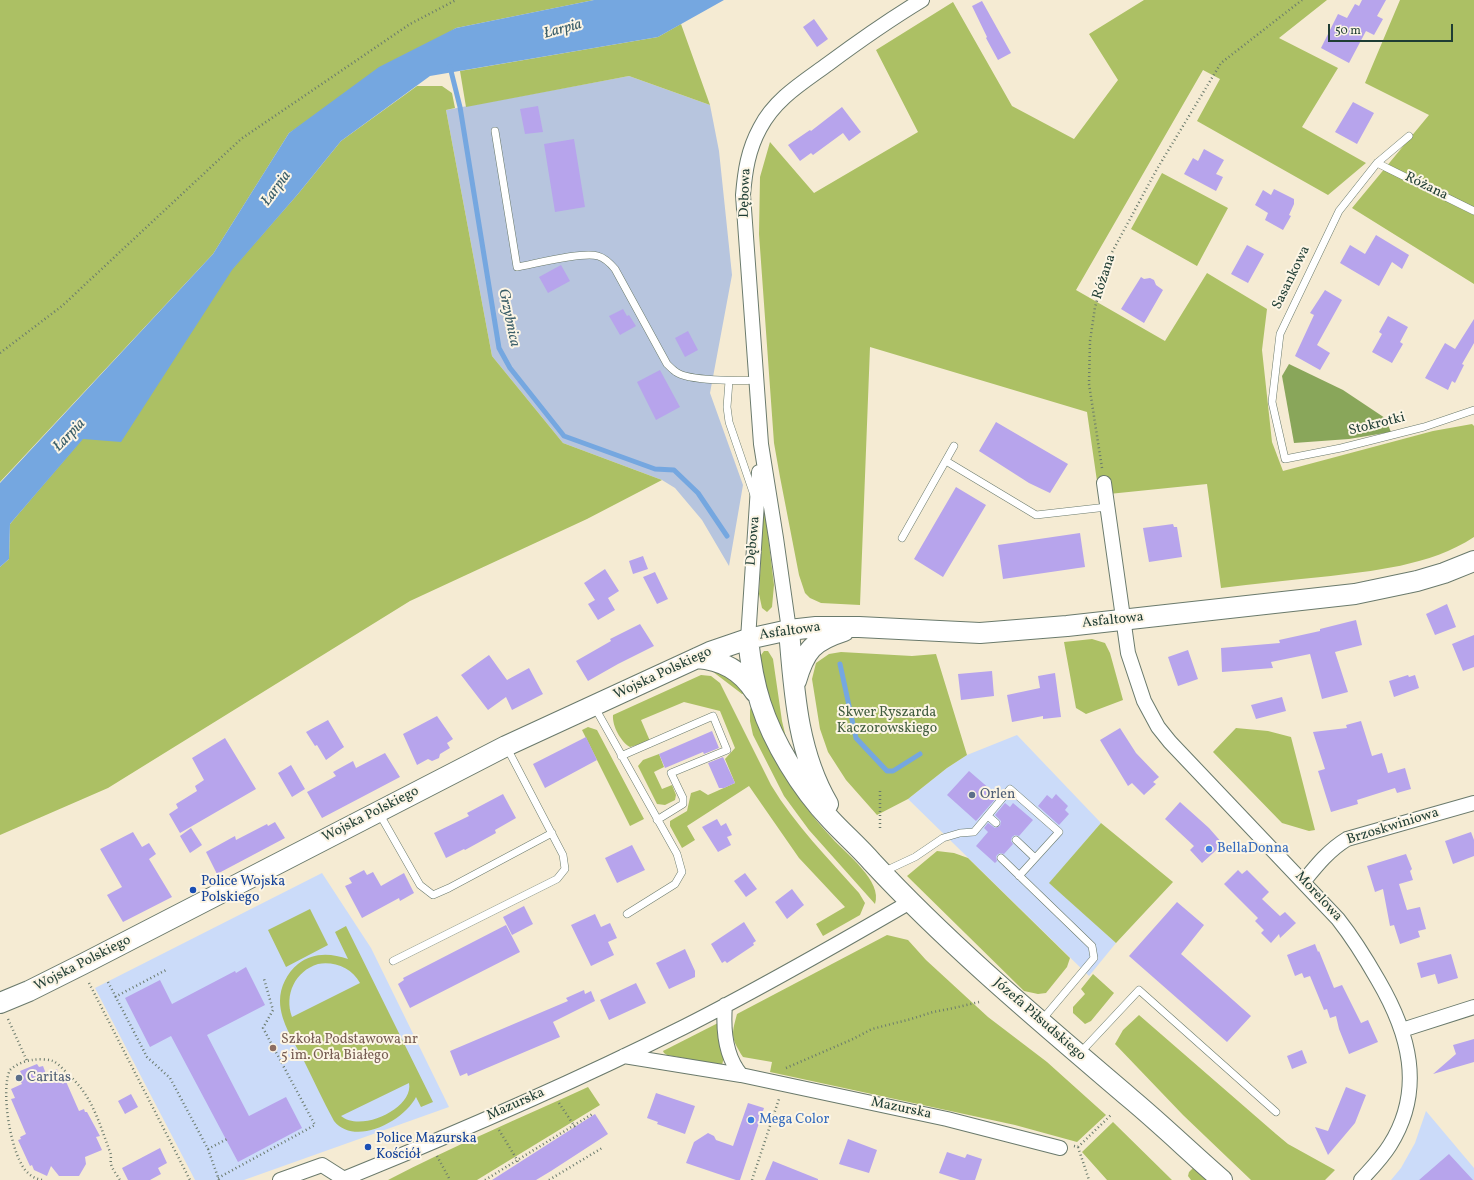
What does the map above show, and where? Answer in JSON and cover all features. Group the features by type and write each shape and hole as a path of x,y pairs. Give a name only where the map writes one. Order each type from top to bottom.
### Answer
{"street":[{"name":"Dębowa","path":"789,630 761,444 743,196 748,156 754,140 768,115 790,91 864,38 922,0"},
{"name":"Dębowa","path":"748,638 761,444"},
{"path":"1104,483 1123,620"},
{"name":"Asfaltowa","path":"748,638 789,630 816,627 859,627 980,633 1123,620 1371,591 1418,581 1444,573 1474,561"},
{"name":"Morelowa","path":"1123,620 1128,653 1140,692 1158,727 1170,742 1304,881 1338,919 1352,938 1385,991 1397,1015 1409,1057 1410,1088 1398,1129 1390,1145 1366,1178"},
{"name":"Józefa Piłsudskiego","path":"795,693 800,667 810,649 822,639 833,634 859,627"},
{"name":"Józefa Piłsudskiego","path":"789,630 795,693 804,745 817,782 837,818 864,852 910,902 982,970 1222,1180"},
{"name":"Józefa Piłsudskiego","path":"748,638 752,673 758,697 774,736 796,776 831,820 864,852"},
{"name":"Wojska Polskiego","path":"4,1010 29,991 506,746 697,658 748,638"},
{"name":"Józefa Piłsudskiego","path":"697,658 715,661 734,669 749,684 758,697"},
{"name":"Brzoskwiniowa","path":"1304,881 1323,858 1347,839 1474,803"},
{"name":"Mazurska","path":"342,1179 359,1176 624,1056 725,1005 805,962 910,902"},
{"path":"725,1005 724,1030 726,1043 734,1067 741,1075"},
{"path":"1402,1030 1474,1007"},
{"name":"Mazurska","path":"624,1056 765,1080 954,1120 1060,1148"},
{"path":"280,1180 322,1165 342,1179"}],"lane":[{"path":"495,131 517,267 580,255 597,256 610,263 615,269 667,364 677,373 691,377 729,381 756,380"},
{"name":"Sasankowa","path":"1285,459 1272,402 1280,334 1339,211 1377,163 1409,136"},
{"name":"Różana","path":"1377,163 1474,212"},
{"path":"729,381 727,408 729,422 757,504"},
{"name":"Stokrotki","path":"1285,459 1341,448 1424,428 1474,410"},
{"path":"902,538 954,446"},
{"path":"946,461 1036,515 1107,507"},
{"path":"594,706 677,854 682,872 675,884 627,914"},
{"path":"621,756 712,716 727,750 671,773 683,798 683,804 657,820"},
{"path":"393,961 557,879 565,869 563,855 506,746"},
{"path":"882,872 894,868 915,857 944,838 960,833 974,832 1010,789 1059,832 1019,876"},
{"path":"378,811 420,885 434,895 552,833"},
{"path":"988,816 996,823"},
{"path":"1016,840 1035,858"},
{"path":"1000,858 1092,946 1094,958 1040,1022"},
{"path":"1078,1055 1138,990 1276,1112"}],"path":[{"path":"0,353 62,306 241,139 410,24 456,0"},
{"name":"Różana","path":"1104,483 1089,384 1090,341 1095,307 1110,256 1157,168 1221,63 1302,0"},
{"path":"880,788 880,828"},
{"path":"115,997 166,970"},
{"path":"108,982 146,1057 170,1078 208,1149 218,1179 315,1125 263,1028 273,1010 264,979"},
{"path":"89,983 190,1180"},
{"path":"765,1080 793,1064 812,1057 872,1029 933,1012 979,1002"},
{"path":"4,1010 27,1061"},
{"path":"42,1180 37,1179 28,1173 17,1157 11,1141 2,1095 4,1084 10,1071 16,1065 38,1059 53,1061 83,1090 100,1123 111,1154 111,1165 120,1180"},
{"path":"752,1180 780,1095"},
{"path":"557,1099 574,1126"},
{"path":"485,1180 518,1162 594,1112"},
{"path":"1078,1147 1112,1114"},
{"path":"496,1127 518,1162"},
{"path":"208,1149 229,1138"},
{"path":"1060,1148 1070,1146 1078,1147"},
{"path":"1078,1147 1089,1180"},
{"path":"549,1180 602,1148"},
{"path":"435,1153 450,1180"}],"shaded area":[{"path":"629,76 710,105 719,151 732,275 710,393 743,485 729,566 702,520 675,488 662,480 563,443 492,356 446,110"},
{"path":"1017,735 1101,823 1050,883 1116,943 1089,976 908,799 947,768 967,755"},
{"name":"Szkoła Podstawowa nr 5 im. Orła Białego","path":"322,873 371,948 449,1107 244,1180 195,1180 95,988"},
{"path":"1426,1111 1474,1168 1474,1180 1391,1180 1401,1168 1415,1143"}],"green space":[{"path":"0,0 594,0 456,28 289,133 213,254 0,482"},
{"path":"1144,0 1327,0 1279,38 1338,68 1302,127 1366,163 1328,195 1197,121 1220,79 1203,70 1076,290 1165,341 1207,273 1267,309 1262,350 1272,442 1283,471 1433,431 1472,424 1474,426 1474,537 1439,555 1400,566 1221,588 1207,484 1099,495 1087,412 870,347 860,605 821,603 810,598 805,593 799,575 774,443 759,234 760,177 770,142 814,193 918,132 876,50 953,2 1012,106 1074,139 1118,80 1089,34"},
{"path":"1400,0 1474,0 1474,284 1352,208 1429,115 1365,83"},
{"path":"681,24 710,105 629,76 466,107 460,71 658,37"},
{"path":"417,86 442,86 452,93 455,108 446,110 492,356 563,443 662,480 587,519 410,601 108,788 0,835 0,567 9,559 10,524 83,438 298,194 341,141"},
{"path":"1162,173 1228,208 1197,266 1131,229"},
{"path":"1289,364 1343,390 1385,418 1391,432 1349,439 1294,443 1282,376"},
{"path":"764,503 774,585 772,607 767,612 762,608 759,594"},
{"path":"1092,639 1105,643 1110,653 1123,700 1086,714 1076,708 1064,642"},
{"path":"764,651 768,651 773,659 782,721 788,746 777,734 759,668 761,655"},
{"name":"Skwer Ryszarda Kaczorowskiego","path":"841,652 912,656 936,654 967,755 947,768 908,799 877,815 846,780 828,752 820,729 812,679 816,663 829,654"},
{"path":"708,668 722,669 747,693 742,694"},
{"path":"701,675 711,676 720,683 780,800 812,841 859,893 865,903 860,915 823,936 816,924 845,907 799,858 749,786 687,826 695,840 682,848 670,826 670,821 687,811 691,793 700,790 708,795 735,783 725,759 735,748 720,711 684,702 641,720 650,741 630,747 623,741 616,729 613,715"},
{"path":"752,704 802,801 823,828 869,877 874,886 876,895 875,904 809,830 784,796 753,735 750,721 750,710"},
{"path":"588,727 597,730 644,819 630,826 582,730"},
{"path":"1236,728 1268,731 1291,737 1315,830 1309,831 1282,823 1213,752"},
{"path":"659,754 664,767 654,772 662,789 672,785 676,795 675,800 665,805 657,804 638,766 643,760"},
{"path":"1101,823 1173,882 1116,943 1049,883"},
{"path":"937,851 954,853 968,858 1070,958 1067,967 1046,993 1038,994 1024,991 907,876"},
{"path":"310,909 328,945 286,967 268,930"},
{"path":"346,926 433,1102 421,1107 416,1097 401,1115 378,1128 366,1131 354,1132 343,1128 334,1121 282,1017 280,996 283,986 291,972 298,964 310,957 322,955 348,959 335,932","holes":["324,963 342,967 352,973 360,983 292,1017 289,1000 293,985 303,972 318,964","409,1083 408,1092 403,1101 395,1109 384,1115 373,1120 361,1122 350,1120 341,1116"]},
{"path":"887,935 908,940 926,960 988,1017 1047,1062 1106,1115 1077,1142 1015,1125 770,1072 772,1062 743,1057 733,1037 737,1014"},
{"path":"1093,974 1114,993 1091,1021 1085,1024 1073,1013 1073,1007 1085,994 1081,989"},
{"path":"1139,1015 1288,1144 1335,1170 1325,1180 1251,1180 1183,1115 1115,1044 1123,1030"},
{"path":"718,1023 719,1039 724,1057 722,1065 667,1055 664,1053 663,1051"},
{"path":"588,1087 600,1105 477,1180 388,1180 462,1144"},
{"path":"1113,1122 1172,1180 1107,1180 1082,1152"},
{"path":"1194,1167 1208,1180 1191,1180 1188,1176 1189,1172"}],"water":[{"name":"Łarpia","path":"594,0 724,0 658,37 430,76 341,141 298,194 232,270 121,442 83,439 10,524 9,559 0,567 0,483 213,254 289,133 379,67 456,28"}],"building":[{"path":"1362,0 1386,0 1377,16 1383,19 1374,35 1366,31 1349,63 1321,48 1338,14 1347,18 1355,4 1359,6"},
{"path":"982,1 1011,53 998,60 986,38 987,37 972,6"},
{"path":"814,19 828,39 817,47 803,27"},
{"path":"1353,102 1374,113 1357,144 1335,132"},
{"path":"538,106 543,132 525,134 520,109"},
{"path":"842,107 861,132 849,141 843,133 813,155 811,153 800,161 788,145 810,130 811,131"},
{"path":"574,139 585,207 555,212 544,144"},
{"path":"1204,149 1224,160 1216,174 1223,177 1216,191 1184,174 1193,158 1198,161"},
{"path":"1274,189 1294,199 1294,204 1289,215 1291,216 1283,230 1265,220 1268,213 1255,205 1263,190 1271,195"},
{"path":"1376,235 1409,255 1402,269 1392,262 1379,286 1340,263 1350,245 1365,254"},
{"path":"1247,245 1264,254 1248,283 1231,274"},
{"path":"561,265 570,281 548,293 539,277"},
{"path":"1141,277 1144,279 1150,278 1154,280 1156,285 1163,290 1144,323 1121,309"},
{"path":"1325,290 1342,300 1317,345 1330,353 1320,370 1295,356 1314,315 1310,313"},
{"path":"623,309 636,326 620,335 609,316"},
{"path":"1388,316 1408,327 1400,342 1403,344 1392,363 1372,352 1382,334 1379,332"},
{"path":"1474,319 1474,343 1462,364 1464,365 1455,383 1452,381 1448,390 1425,378 1445,343 1455,349"},
{"path":"688,331 698,350 685,357 675,338"},
{"path":"660,370 680,407 656,420 637,382"},
{"path":"996,422 1068,464 1050,493 1029,483 979,451"},
{"path":"956,487 986,505 943,577 914,559"},
{"path":"1173,524 1174,527 1177,527 1182,557 1149,562 1143,528"},
{"path":"1080,533 1085,567 1003,579 998,545"},
{"path":"643,556 648,569 633,574 629,561"},
{"path":"605,569 619,591 608,598 615,610 598,620 588,604 595,600 584,583"},
{"path":"655,572 668,599 657,604 643,577"},
{"path":"1447,604 1456,627 1435,635 1426,614"},
{"path":"1356,620 1362,645 1335,652 1348,692 1322,699 1310,654 1271,662 1273,668 1222,672 1221,648 1280,643 1279,640 1320,631 1320,629"},
{"path":"640,624 654,646 588,681 576,661 611,641 610,639"},
{"path":"1474,635 1474,667 1463,671 1452,644"},
{"path":"1188,650 1198,679 1178,686 1168,657"},
{"path":"489,655 507,680 529,668 543,694 512,710 506,697 488,710 461,675"},
{"path":"992,671 994,696 961,700 958,674"},
{"path":"1055,673 1061,717 1043,719 1043,716 1012,722 1007,695 1040,688 1038,676"},
{"path":"1408,675 1409,677 1415,675 1419,688 1394,697 1389,681"},
{"path":"1282,697 1286,711 1256,719 1251,705"},
{"path":"437,716 453,739 447,743 450,748 440,754 439,758 432,761 428,759 417,765 403,734"},
{"path":"328,720 344,747 326,760 317,745 315,746 306,732"},
{"path":"1361,721 1372,756 1382,753 1388,773 1405,768 1411,789 1397,793 1395,788 1357,800 1358,804 1331,812 1318,771 1325,769 1313,732 1347,728 1346,725"},
{"path":"1120,728 1136,753 1159,777 1153,782 1156,784 1144,795 1132,783 1128,786 1100,740"},
{"path":"712,731 719,748 704,754 703,752 665,768 659,754"},
{"path":"586,737 597,760 545,788 533,764"},
{"path":"225,738 256,789 180,833 169,814 178,808 176,804 197,791 195,786 204,780 192,758"},
{"path":"385,753 400,777 322,818 307,792 336,776 333,772 353,761 356,768"},
{"path":"723,757 735,783 724,788 719,788 708,763"},
{"path":"291,765 305,789 292,797 278,773"},
{"name":"Orlen","path":"969,771 998,796 976,821 947,795"},
{"path":"503,794 516,818 495,830 496,833 465,850 464,849 446,858 434,833 469,816 467,813"},
{"path":"1056,794 1068,806 1065,810 1069,814 1059,825 1038,806 1047,795 1052,799"},
{"path":"1180,802 1209,828 1223,844 1202,863 1190,850 1194,846 1165,819"},
{"path":"1005,803 1010,807 1013,803 1033,820 1019,836 1015,835 1012,837 1011,841 1013,844 1004,854 1000,853 997,855 997,861 995,863 976,846 988,832 984,828 988,823 995,828 1000,826 1001,821 995,815"},
{"path":"717,819 721,826 726,823 732,835 727,837 731,845 718,852 702,827"},
{"path":"275,822 285,838 217,874 206,852 235,836 236,840 267,824 268,826"},
{"path":"191,828 202,845 190,853 180,836"},
{"path":"133,832 142,847 149,843 156,854 149,859 172,897 123,922 107,895 122,887 100,849"},
{"path":"1471,832 1474,840 1474,856 1453,864 1445,841"},
{"path":"632,845 645,870 617,883 605,858"},
{"path":"1406,854 1412,869 1410,871 1413,880 1399,884 1407,910 1420,907 1426,929 1418,931 1420,937 1400,944 1394,925 1390,926 1383,889 1375,892 1367,866"},
{"path":"364,870 367,875 373,872 381,886 404,873 414,893 400,901 399,898 362,918 345,886 352,883 349,878"},
{"path":"1238,870 1242,874 1247,870 1269,892 1262,899 1280,916 1285,912 1296,923 1280,938 1279,934 1271,943 1261,933 1264,930 1255,921 1258,918 1224,884"},
{"path":"745,873 757,889 746,897 734,881"},
{"path":"792,889 804,905 787,919 775,902"},
{"path":"1177,902 1204,925 1181,954 1251,1016 1227,1042 1129,956"},
{"path":"524,906 533,924 512,935 503,917"},
{"path":"595,914 601,927 610,923 617,938 608,942 614,955 591,966 571,925"},
{"path":"744,922 756,941 753,943 754,945 727,963 725,961 722,963 711,944"},
{"path":"506,925 520,952 410,1008 398,984 404,980 403,978"},
{"path":"1315,944 1334,988 1342,985 1361,1023 1368,1020 1378,1042 1349,1054 1339,1029 1336,1016 1330,1018 1327,1009 1324,1010 1310,976 1304,978 1302,973 1295,976 1287,955"},
{"path":"685,949 695,971 695,977 669,989 656,963"},
{"path":"1451,954 1458,978 1438,984 1435,974 1421,978 1417,963"},
{"path":"246,967 265,1005 207,1035 249,1116 286,1097 302,1128 238,1162 171,1036 150,1047 125,998 160,980 172,1004 235,971 236,973"},
{"path":"636,983 646,1003 609,1020 600,1000"},
{"path":"584,990 585,994 591,991 595,1001 553,1022 560,1037 468,1076 467,1073 460,1076 450,1051 568,1001 566,998"},
{"path":"1474,1039 1474,1062 1433,1074 1456,1054 1453,1045"},
{"path":"1302,1050 1307,1063 1292,1069 1287,1056"},
{"path":"37,1064 39,1067 43,1066 46,1074 57,1069 60,1078 64,1077 79,1111 84,1109 85,1112 87,1112 100,1136 96,1137 102,1150 85,1157 86,1164 79,1176 59,1176 51,1166 47,1176 34,1170 32,1165 30,1166 18,1140 26,1134 11,1099 15,1098 11,1089 22,1084 18,1076 22,1075 20,1071"},
{"path":"1346,1087 1366,1095 1355,1123 1328,1155 1315,1127 1328,1131"},
{"path":"656,1093 695,1106 685,1134 657,1124 658,1122 647,1118"},
{"path":"131,1094 138,1107 125,1114 118,1101"},
{"path":"748,1103 764,1108 740,1180 736,1180 686,1163 694,1142 708,1133 714,1136 716,1140 733,1146"},
{"path":"595,1114 608,1134 551,1171 536,1180 492,1180"},
{"path":"848,1139 877,1150 869,1173 839,1164"},
{"path":"160,1148 167,1163 158,1168 161,1174 150,1180 128,1180 122,1168"},
{"path":"947,1152 965,1158 967,1154 982,1159 975,1180 960,1180 939,1173"},
{"path":"1449,1154 1473,1180 1419,1180"},
{"path":"773,1161 818,1179 818,1180 765,1180"}],"waterway":[{"name":"Grzybnica","path":"450,67 460,107 499,348 510,368 564,436 655,469 674,470 698,493 727,536"},
{"path":"840,664 856,738 887,771 893,771 920,754"}],"place":[{"name":"Orlen","path":"972,795"},
{"name":"BellaDonna","path":"1209,849"},
{"name":"Police Wojska Polskiego","path":"193,890"},
{"name":"Szkoła Podstawowa nr 5 im. Orła Białego","path":"273,1048"},
{"name":"Caritas","path":"19,1078"},
{"name":"Mega Color","path":"751,1120"},
{"name":"Police Mazurska Kościół","path":"368,1147"}]}
